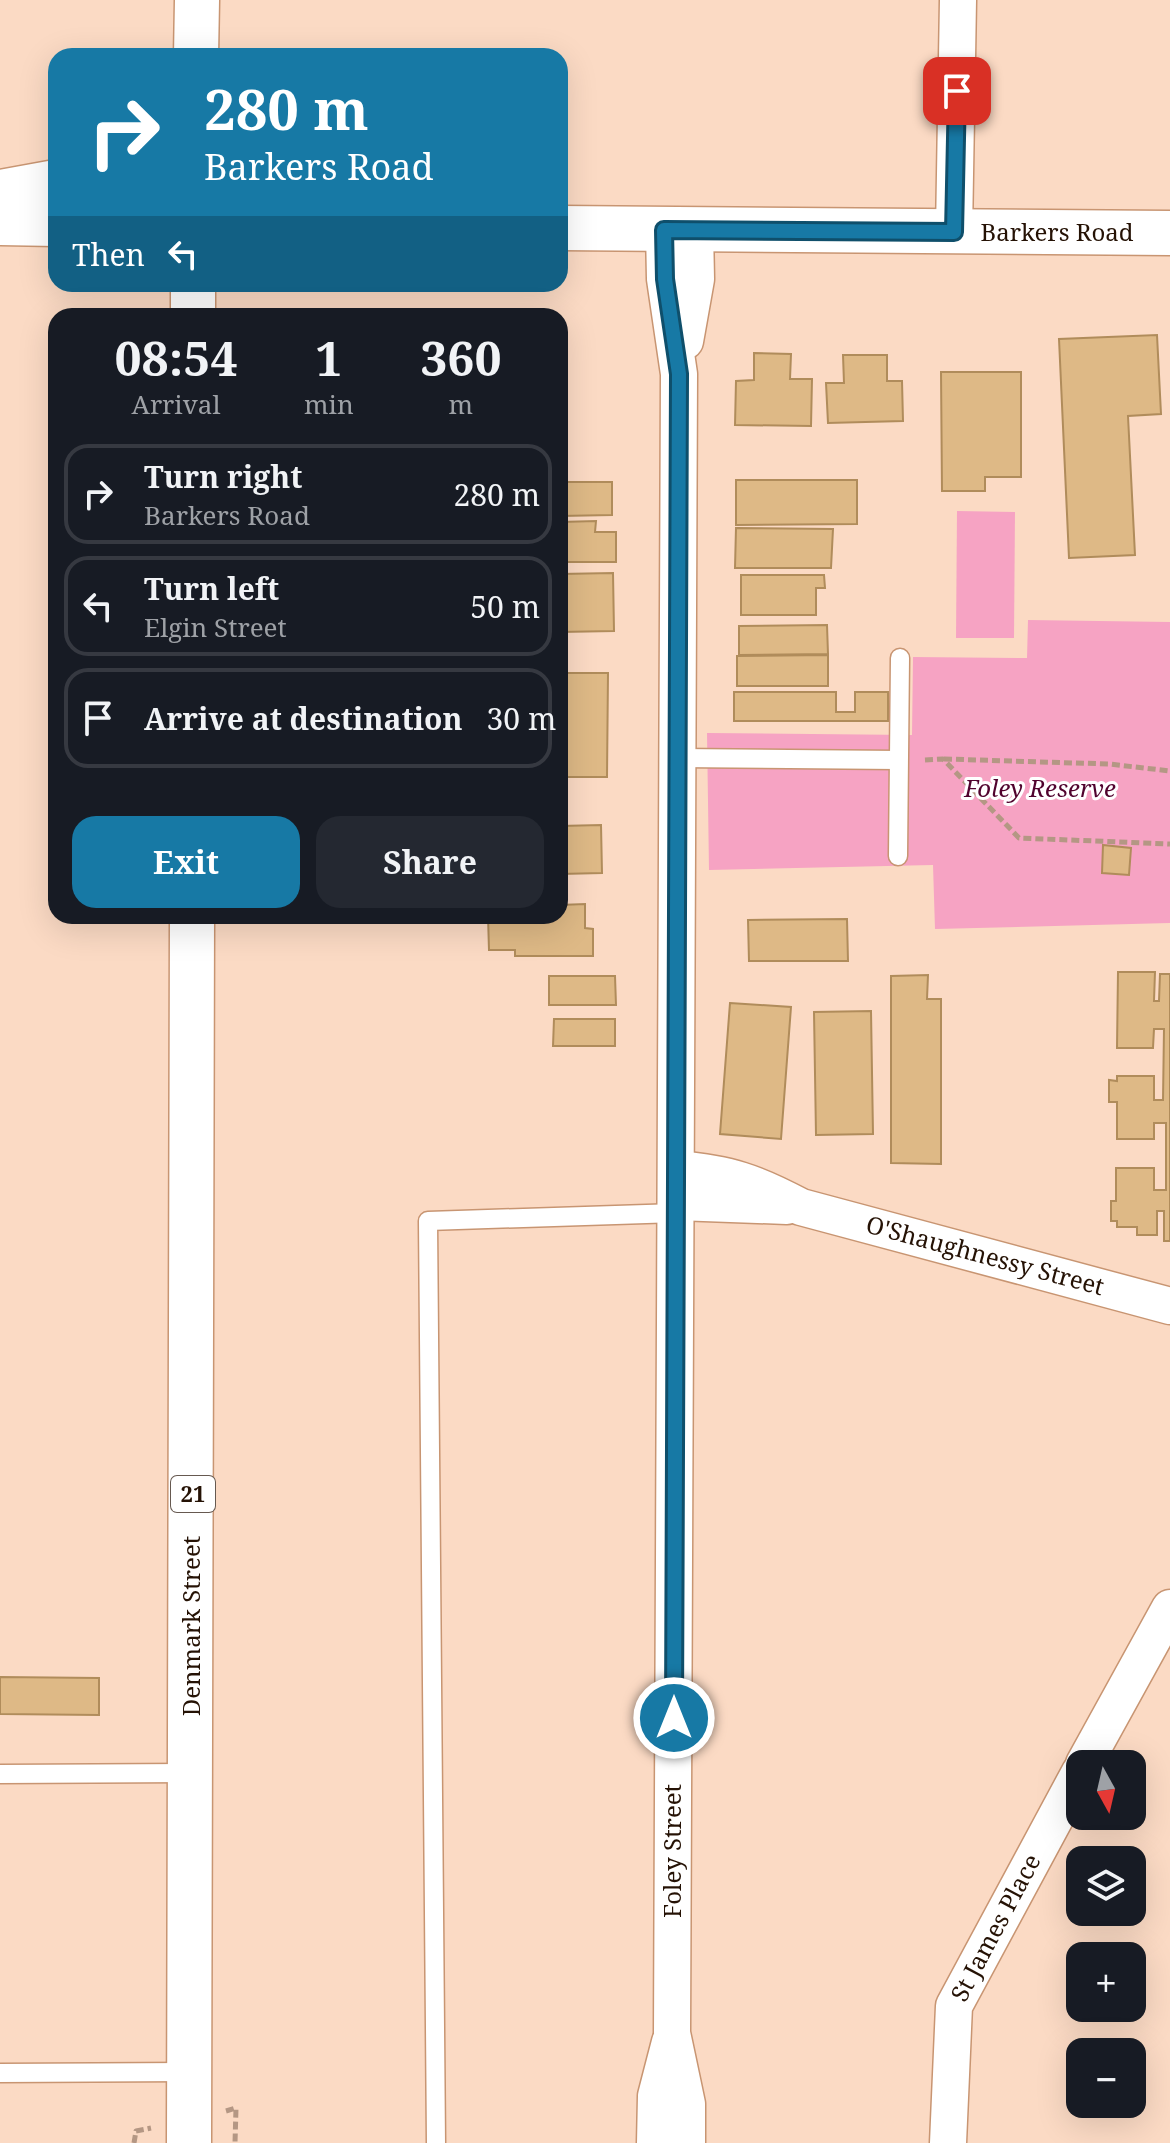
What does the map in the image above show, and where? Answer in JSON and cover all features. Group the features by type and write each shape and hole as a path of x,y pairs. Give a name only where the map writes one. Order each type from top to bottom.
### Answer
{"main road":[{"path":"196,48 197,0"},
{"path":"0,192 48,183"},
{"path":"0,223 48,224"},
{"name":"Barkers Road","path":"568,228 1170,233"},
{"name":"Denmark Street","path":"189,2143 192,924"}],"street":[{"path":"954,232 958,0"},
{"name":"Foley Street","path":"680,230 696,279 679,374 672,2033 687,2104 687,2143"},
{"name":"O'Shaughnessy Street","path":"677,1195 726,1174 760,1185 801,1207 1170,1306"},
{"path":"1092,1750 1170,1608"},
{"name":"St James Place","path":"948,2143 951,2019 957,1998 1066,1798"},
{"name":"Foley Street","path":"655,2143 656,2096 672,2033"}],"lane":[{"path":"898,856 900,658"},
{"path":"678,758 898,760"},
{"path":"436,2143 428,1221 677,1195"},
{"path":"0,1774 192,1773"},
{"path":"0,2073 189,2072"}],"path":[{"path":"943,759 1019,838 1170,844"},
{"path":"898,760 1094,763 1170,771"},
{"path":"134,2143 136,2131"}],"green space":[{"path":"957,511 1015,512 1014,638 956,638"},
{"name":"Foley Reserve","path":"1028,620 1170,622 1170,923 935,929 933,865 709,870 707,733 912,735 913,657 1027,658"}],"building":[{"path":"1157,335 1161,414 1128,416 1135,555 1069,558 1059,339"},
{"path":"754,353 791,354 790,379 812,379 811,426 735,425 736,381 754,380"},
{"path":"843,355 887,355 887,381 902,381 903,421 828,423 826,383 844,383"},
{"path":"941,372 1021,372 1021,477 985,477 985,491 942,491"},
{"path":"736,480 857,480 857,524 736,525"},
{"path":"568,482 612,482 612,515 568,516"},
{"path":"596,521 595,532 616,532 616,562 568,562 568,522"},
{"path":"736,528 833,529 831,568 735,568"},
{"path":"613,573 614,631 568,632 568,574"},
{"path":"741,575 824,575 825,588 816,588 816,615 741,615"},
{"path":"827,625 828,654 739,655 739,626"},
{"path":"828,655 828,686 737,686 737,656"},
{"path":"568,673 608,673 607,777 568,777"},
{"path":"734,692 836,692 836,712 855,712 855,692 888,692 888,721 734,721"},
{"path":"601,825 602,873 568,874 568,826"},
{"path":"1103,845 1131,848 1129,875 1102,873"},
{"path":"585,904 585,928 593,929 593,956 515,956 515,950 489,950 488,924 568,924 568,905"},
{"path":"847,919 848,961 749,961 748,920"},
{"path":"1118,972 1155,972 1154,1001 1159,1001 1160,974 1170,974 1170,1241 1164,1241 1164,1211 1157,1211 1157,1235 1137,1235 1137,1227 1117,1227 1117,1221 1111,1221 1111,1201 1116,1201 1116,1168 1154,1168 1154,1190 1166,1190 1166,1123 1154,1123 1154,1139 1117,1139 1117,1102 1109,1102 1109,1080 1117,1081 1117,1076 1154,1076 1154,1100 1163,1100 1164,1029 1154,1029 1153,1048 1117,1048"},
{"path":"928,975 927,999 941,999 941,1164 891,1163 891,976"},
{"path":"549,976 615,976 616,1005 549,1005"},
{"path":"730,1003 791,1007 781,1139 720,1134"},
{"path":"871,1011 873,1134 816,1135 814,1012"},
{"path":"554,1019 615,1019 615,1046 553,1046"},
{"path":"0,1677 99,1678 99,1715 0,1714"}],"route":[{"path":"674,1718 679,374 665,279 664,230 954,232 957,91"}]}
